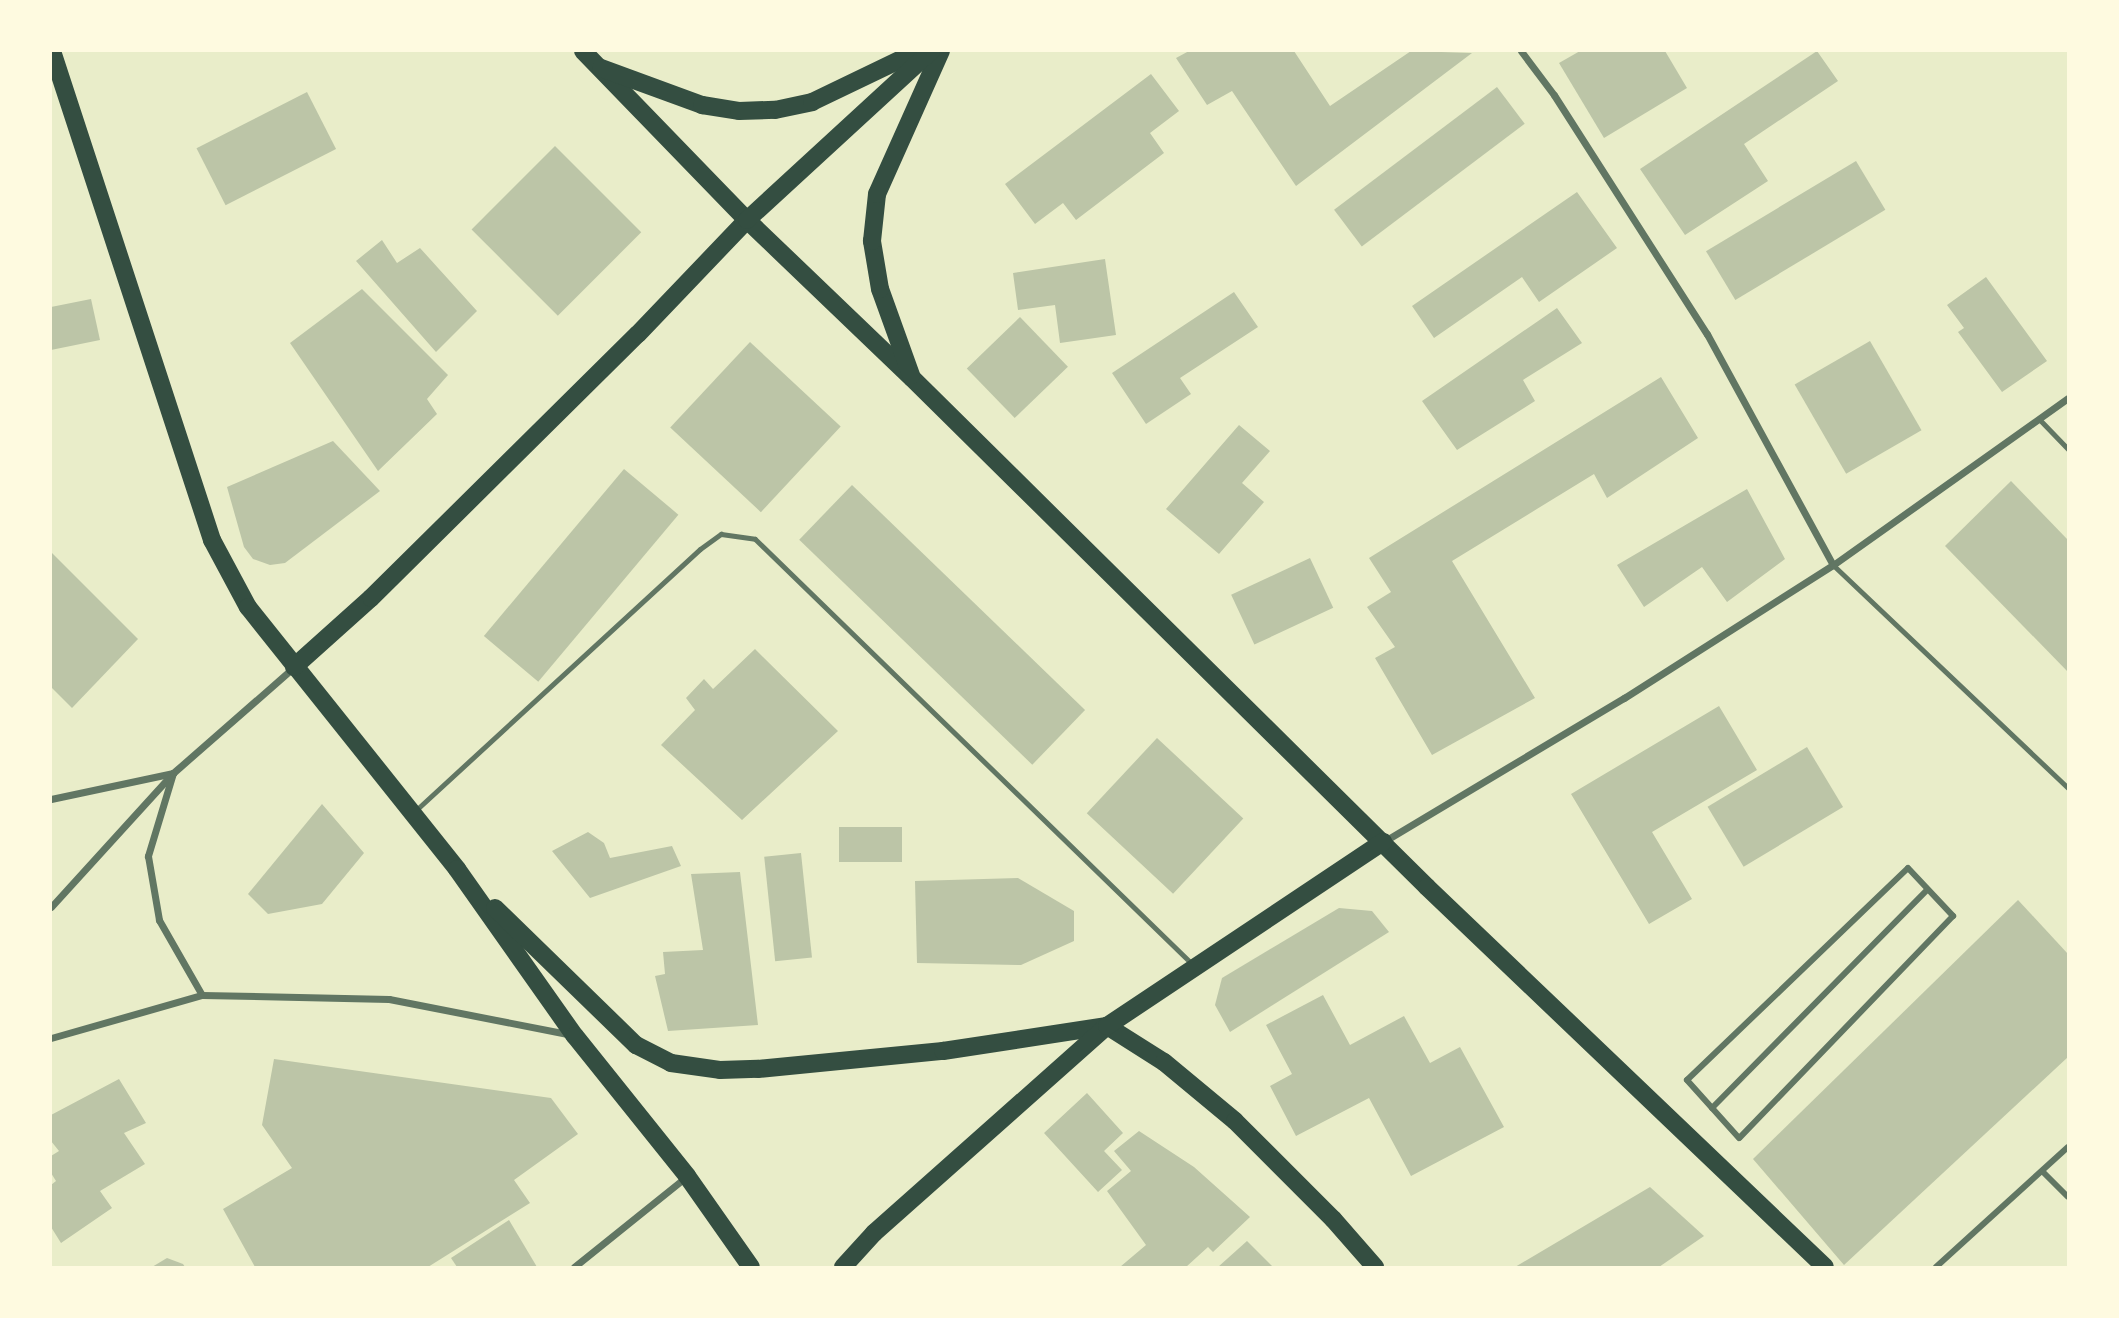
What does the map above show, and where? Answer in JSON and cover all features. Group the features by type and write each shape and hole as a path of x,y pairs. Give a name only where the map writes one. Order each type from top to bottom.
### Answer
{"main road":[{"path":"52,51 212,540 248,607 457,869 575,1036 687,1176 751,1267"},
{"path":"583,51 747,220 912,378 1382,842 1825,1267"},
{"path":"595,65 702,105 739,111 775,110 812,102 918,51"},
{"path":"294,667 381,588 638,334 747,220 931,51"},
{"path":"912,378 880,289 872,241 877,194 941,51"},
{"path":"843,1267 874,1233 1107,1026 1382,842"},
{"path":"457,869 636,1045 671,1063 720,1070 758,1069 943,1051 1107,1026 1164,1062 1235,1121 1333,1219 1375,1267"}],"street":[{"path":"1521,51 1554,95 1707,334 1833,565"},
{"path":"1382,842 1624,698 1833,565 2068,398"},
{"path":"51,907 173,773 294,667"},
{"path":"51,799 173,773"},
{"path":"173,773 148,856 159,920 202,995"},
{"path":"1908,868 1953,916 1739,1138 1712,1108 1687,1080 1908,868"},
{"path":"1712,1108 1927,890"},
{"path":"51,1038 202,995 389,999 575,1036"},
{"path":"1936,1267 2068,1147"},
{"path":"2043,1172 2068,1197"},
{"path":"574,1267 687,1176"}],"lane":[{"path":"2039,419 2068,449"},
{"path":"413,813 700,549 721,534 755,539 1195,967"},
{"path":"1833,565 2068,788"}],"building":[{"path":"1189,51 1294,51 1330,106 1411,51 1472,53 1296,186 1232,91 1207,105 1176,58"},
{"path":"1580,51 1665,51 1687,88 1604,138 1559,63"},
{"path":"1817,51 1838,81 1744,144 1768,181 1685,235 1640,169"},
{"path":"1151,74 1179,111 1150,133 1164,153 1076,220 1063,203 1035,224 1005,184"},
{"path":"1497,87 1525,124 1362,247 1334,210"},
{"path":"307,92 336,149 226,205 197,148"},
{"path":"555,146 641,232 558,316 472,229"},
{"path":"1856,161 1885,210 1735,300 1706,251"},
{"path":"1577,192 1617,248 1539,302 1522,277 1434,338 1412,306"},
{"path":"382,240 397,263 420,248 477,311 436,352 356,261"},
{"path":"1105,259 1116,335 1060,343 1055,305 1018,310 1013,273"},
{"path":"1986,277 2047,361 2002,392 1958,332 1964,328 1947,305"},
{"path":"362,289 448,375 427,399 437,414 378,471 290,343"},
{"path":"1234,292 1258,327 1180,378 1191,394 1146,424 1112,373"},
{"path":"91,299 100,340 51,350 51,307"},
{"path":"1557,308 1582,343 1523,380 1535,401 1457,450 1422,401"},
{"path":"1020,317 1068,367 1015,418 967,368"},
{"path":"1870,341 1922,430 1846,474 1795,384"},
{"path":"750,342 841,427 761,512 670,428"},
{"path":"1661,377 1698,438 1607,498 1594,474 1452,561 1535,698 1432,755 1375,658 1395,647 1367,607 1391,592 1369,558"},
{"path":"1239,425 1270,451 1242,483 1264,502 1219,554 1166,509"},
{"path":"333,441 380,491 285,563 270,565 253,559 244,547 227,487"},
{"path":"624,469 678,515 538,682 484,636"},
{"path":"2011,481 2068,540 2068,672 1945,546"},
{"path":"852,485 1085,710 1032,765 799,540"},
{"path":"1747,489 1785,559 1727,602 1702,567 1644,607 1617,565"},
{"path":"51,552 138,639 72,708 51,687"},
{"path":"1310,558 1333,608 1254,645 1231,595"},
{"path":"755,649 838,731 742,820 661,745 695,710 686,698 704,679 713,689"},
{"path":"1719,706 1757,770 1652,832 1692,899 1649,924 1571,794"},
{"path":"1157,738 1243,818 1173,894 1087,813"},
{"path":"1807,747 1843,807 1744,867 1708,807"},
{"path":"322,804 364,853 322,904 268,914 248,894"},
{"path":"839,827 902,827 902,862 839,862"},
{"path":"588,832 604,843 610,858 672,846 681,866 590,898 552,851"},
{"path":"801,853 812,957 775,961 764,857"},
{"path":"740,872 758,1025 668,1031 655,976 665,974 663,952 703,950 691,874"},
{"path":"1018,878 1074,911 1074,941 1021,965 917,963 915,881"},
{"path":"2018,900 2068,954 2068,1057 1844,1265 1753,1159"},
{"path":"1339,908 1372,911 1389,932 1230,1032 1215,1005 1222,978"},
{"path":"1323,995 1350,1045 1404,1016 1430,1063 1460,1047 1504,1127 1411,1176 1369,1098 1296,1136 1270,1086 1292,1074 1266,1025"},
{"path":"274,1059 551,1098 578,1134 514,1180 530,1203 428,1267 255,1267 223,1209 292,1168 262,1125"},
{"path":"119,1079 146,1123 124,1133 145,1164 100,1191 112,1208 61,1243 51,1227 51,1185 56,1181 51,1173 51,1156 59,1151 51,1141 51,1115"},
{"path":"1087,1093 1123,1133 1104,1151 1122,1170 1098,1192 1044,1133"},
{"path":"1139,1131 1194,1167 1250,1217 1213,1252 1208,1247 1186,1267 1120,1267 1146,1245 1107,1191 1131,1171 1114,1151"},
{"path":"1650,1187 1704,1236 1659,1267 1515,1267"},
{"path":"509,1220 537,1267 457,1267 451,1258"},
{"path":"1247,1241 1273,1267 1218,1267"},
{"path":"167,1258 183,1264 185,1267 152,1267"}]}
